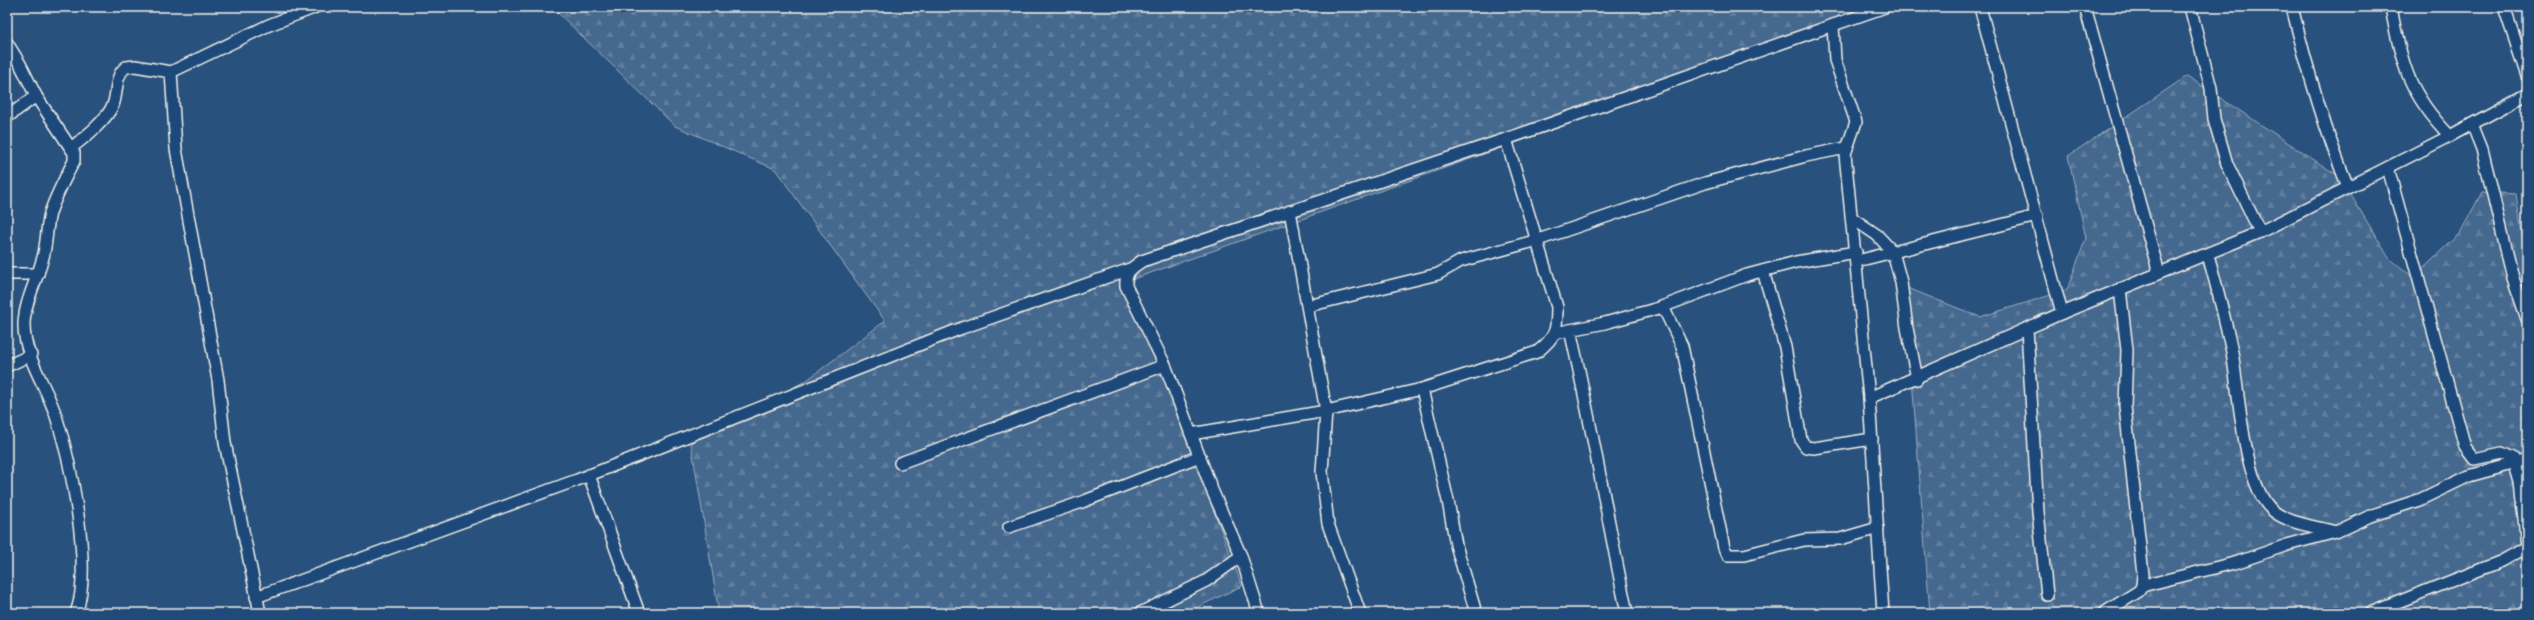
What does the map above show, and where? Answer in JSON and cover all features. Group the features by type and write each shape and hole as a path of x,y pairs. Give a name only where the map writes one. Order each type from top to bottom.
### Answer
{"street":[{"path":"71,148 108,114 113,103 117,82 126,67 135,66 171,72 262,28 316,7"},
{"path":"256,597 589,475 962,328 1130,269 1142,261 1506,140 1885,7"},
{"path":"1980,7 2062,313"},
{"path":"2085,7 2159,273"},
{"path":"2190,7 2211,88 2214,120 2227,164 2260,232"},
{"path":"2292,7 2310,80 2327,137 2348,187"},
{"path":"2391,7 2403,67 2424,106 2450,136"},
{"path":"2504,7 2527,76"},
{"path":"1833,25 1835,60 1856,115 1856,126 1846,148 1869,398 1883,613"},
{"path":"7,43 20,64 36,96 74,153 74,161 50,214 45,253 26,307 24,326 31,355 56,416 72,479 80,548 82,591 76,613"},
{"path":"171,72 176,149 218,380 225,443 260,613"},
{"path":"1869,398 1917,379 2062,313 2159,273 2208,255 2260,232 2450,136 2527,94"},
{"path":"7,117 36,96"},
{"path":"2472,124 2482,149 2513,278 2527,319"},
{"path":"1191,434 1326,411 1422,389 1537,352 1550,342 1555,333 1557,307 1538,240 1506,140"},
{"path":"1308,306 1438,274 1461,261 1538,240 1705,183 1806,156 1846,148"},
{"path":"2370,613 2502,561 2527,547 2520,482 2516,464 2508,454 2502,453 2474,459 2465,447 2388,168"},
{"path":"1290,211 1308,306 1309,326 1326,411 1322,472 1328,524 1360,613"},
{"path":"1555,333 1663,307 1763,271 1796,262 1857,257 1893,252 2036,216"},
{"path":"1852,218 1877,235 1893,252 1901,282 1907,328 1917,379"},
{"path":"2208,255 2231,346 2246,443 2260,494 2272,510 2287,519 2336,532"},
{"path":"1130,269 1125,278 1126,286 1165,365 1191,434 1241,556 1259,613"},
{"path":"1763,271 1785,347 1801,440 1806,447 1814,448 1872,438"},
{"path":"7,274 38,274"},
{"path":"2104,613 2139,591 2142,586 2143,575 2125,406 2126,350 2120,289"},
{"path":"1663,307 1682,346 1698,419 1703,456 1724,548 1728,555 1744,555 1804,540 1840,539 1878,528"},
{"path":"2027,329 2038,512 2047,595"},
{"path":"1570,330 1594,435 1596,463 1627,613"},
{"path":"7,366 31,355"},
{"path":"900,463 1165,365"},
{"path":"1422,389 1448,500 1456,546 1476,613"},
{"path":"1009,527 1082,502 1200,456"},
{"path":"2142,586 2238,562 2287,545 2336,532 2370,516 2419,500 2469,476 2527,460"},
{"path":"589,475 639,613"},
{"path":"1146,612 1206,581 1241,556"}],"green space":[{"path":"552,7 1838,7 1840,27 1128,281 1242,586 1185,613 719,613 691,443 807,380 885,321 775,169 675,126"},
{"path":"2187,76 2340,177 2389,258 2413,277 2460,233 2482,192 2516,194 2527,267 2527,613 1930,613 1905,287 1980,317 2067,290 2086,238 2068,156"}]}
